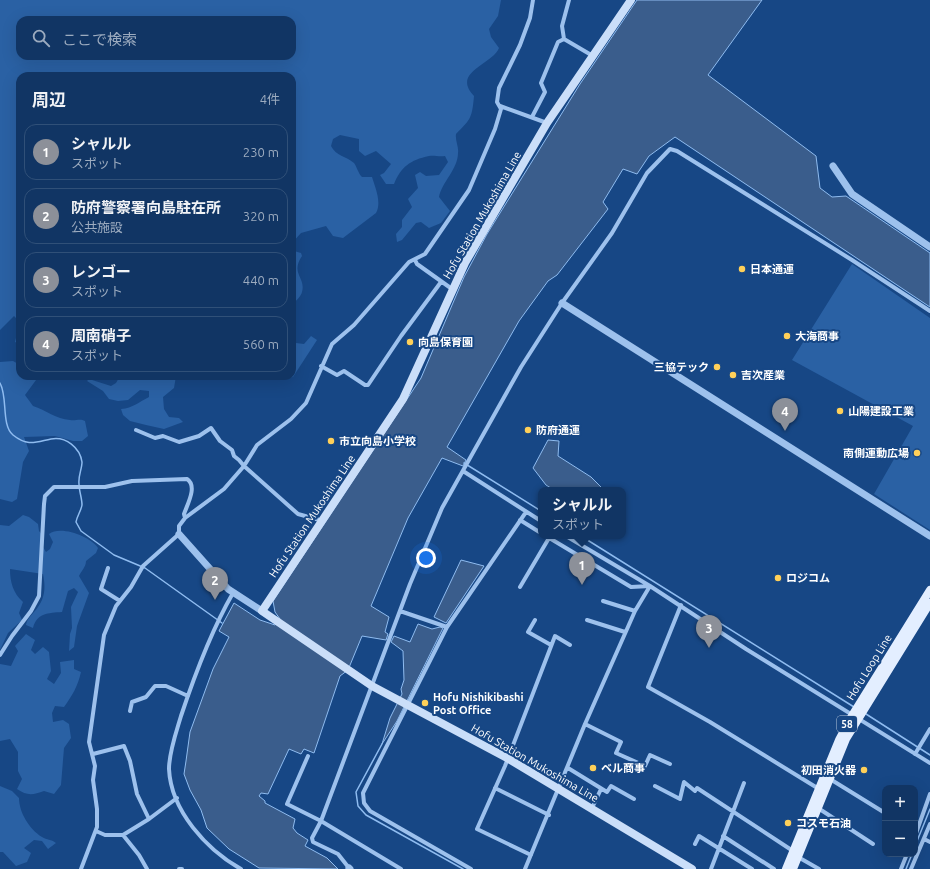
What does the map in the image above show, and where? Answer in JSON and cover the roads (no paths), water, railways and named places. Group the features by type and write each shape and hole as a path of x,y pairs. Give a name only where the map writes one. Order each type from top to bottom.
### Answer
{"main road":[{"name":"Hofu Station Mukoshima Line","path":"627,1 593,56 547,123 465,263 403,399 262,611 276,622 349,669 372,686 408,704 560,788 692,869"},
{"name":"Hofu Loop Line","path":"786,869 818,807 856,716 930,590"},
{"name":"Hofu Loop Line","path":"793,869 795,854 839,740 930,603"}],"street":[{"path":"533,0 530,18 520,45 499,88 497,102 500,106 547,123"},
{"path":"564,39 562,26 569,0"},
{"path":"532,118 545,92 541,83 558,42 564,39"},
{"path":"564,39 593,56"},
{"path":"262,611 233,593 179,534 179,526 185,518 220,493 244,466 257,445 290,419 306,403 332,344 354,325 409,262 425,254 469,190 495,129 500,106"},
{"path":"350,869 338,854 313,842 314,833 321,821 400,611 442,508 521,367 562,303 612,233 647,173 670,149 683,154 852,260 930,312"},
{"path":"833,166 852,194 930,247"},
{"path":"415,260 417,264 452,289"},
{"path":"321,366 337,375 344,371 365,385 368,385 401,336 441,282"},
{"path":"562,303 930,536"},
{"path":"136,430 155,438 163,436 179,442 199,436 211,428 220,441 232,450 234,456 240,460 244,466 298,514 323,521"},
{"path":"463,471 538,519"},
{"path":"0,655 6,644 31,611 39,596 45,496 54,487 105,487 132,481 187,479 190,480 192,488 184,514 185,518"},
{"path":"471,869 370,810 364,803 363,793 447,627 526,512"},
{"path":"520,520 538,531"},
{"path":"82,869 96,831 97,809 93,786 95,766 89,742 101,646 107,624 120,601 149,559 179,534"},
{"path":"520,587 547,539"},
{"path":"551,539 631,587 650,586"},
{"path":"571,539 681,605 746,649 930,763"},
{"path":"108,568 101,589 120,601"},
{"path":"525,869 560,788 585,724 635,612 650,586"},
{"path":"233,593 219,621 188,696 174,738 170,761 171,778 177,798 189,824 198,835 220,855 241,869"},
{"path":"603,600 635,612"},
{"path":"681,605 648,687 710,722 819,789"},
{"path":"400,611 447,627"},
{"path":"535,620 528,632 551,645"},
{"path":"587,620 626,632"},
{"path":"531,855 478,829 555,636 570,645"},
{"path":"130,711 132,702 146,697 155,686 166,686 188,696"},
{"path":"585,724 621,742 616,753 645,766 650,755 670,764"},
{"path":"915,754 930,729"},
{"path":"93,754 124,746 130,761 137,794 149,819"},
{"path":"308,756 287,804 321,821 401,869"},
{"path":"568,768 607,792 611,786 634,799"},
{"path":"830,779 882,811"},
{"path":"655,786 680,799 684,782 695,791 697,788 819,869"},
{"path":"711,869 744,782"},
{"path":"495,788 549,814"},
{"path":"592,808 601,789"},
{"path":"918,826 930,794"},
{"path":"96,831 106,835 123,835 149,819 177,798"},
{"path":"818,807 873,844"},
{"path":"911,869 930,824"},
{"path":"123,835 139,855 147,869"},
{"path":"695,844 699,836 719,847 752,869"},
{"path":"723,836 774,869"},
{"path":"924,839 930,842"},
{"path":"901,869 907,857"}],"waterway":[{"path":"0,383 4,396 7,425 13,435 18,439 32,443 51,439 62,439 71,444 81,457 82,462 79,489 82,505 76,522 81,531 114,555 145,568 222,623"},
{"path":"464,463 538,509"},
{"path":"586,539 854,707"},
{"path":"866,714 930,755"},
{"path":"382,744 356,792 358,806 366,815 463,869"},
{"path":"918,839 930,809"},
{"path":"906,869 911,857"}],"place":[{"name":"日本通運","path":"742,269"},
{"name":"大海商事","path":"787,336"},
{"name":"向島保育園","path":"410,342"},
{"name":"三協テック","path":"717,367"},
{"name":"吉次産業","path":"733,375"},
{"name":"山陽建設工業","path":"840,411"},
{"name":"防府通運","path":"528,430"},
{"name":"周南硝子","path":"785,431"},
{"name":"市立向島小学校","path":"331,441"},
{"name":"南側運動広場","path":"917,453"},
{"name":"ロジコム","path":"778,578"},
{"name":"シャルル","path":"582,585"},
{"name":"防府警察署向島駐在所","path":"215,600"},
{"name":"レンゴー","path":"709,648"},
{"name":"Hofu Nishikibashi Post Office","path":"425,703"},
{"name":"ベル商事","path":"593,768"},
{"name":"初田消火器","path":"864,770"},
{"name":"コスモ石油","path":"788,823"}]}
